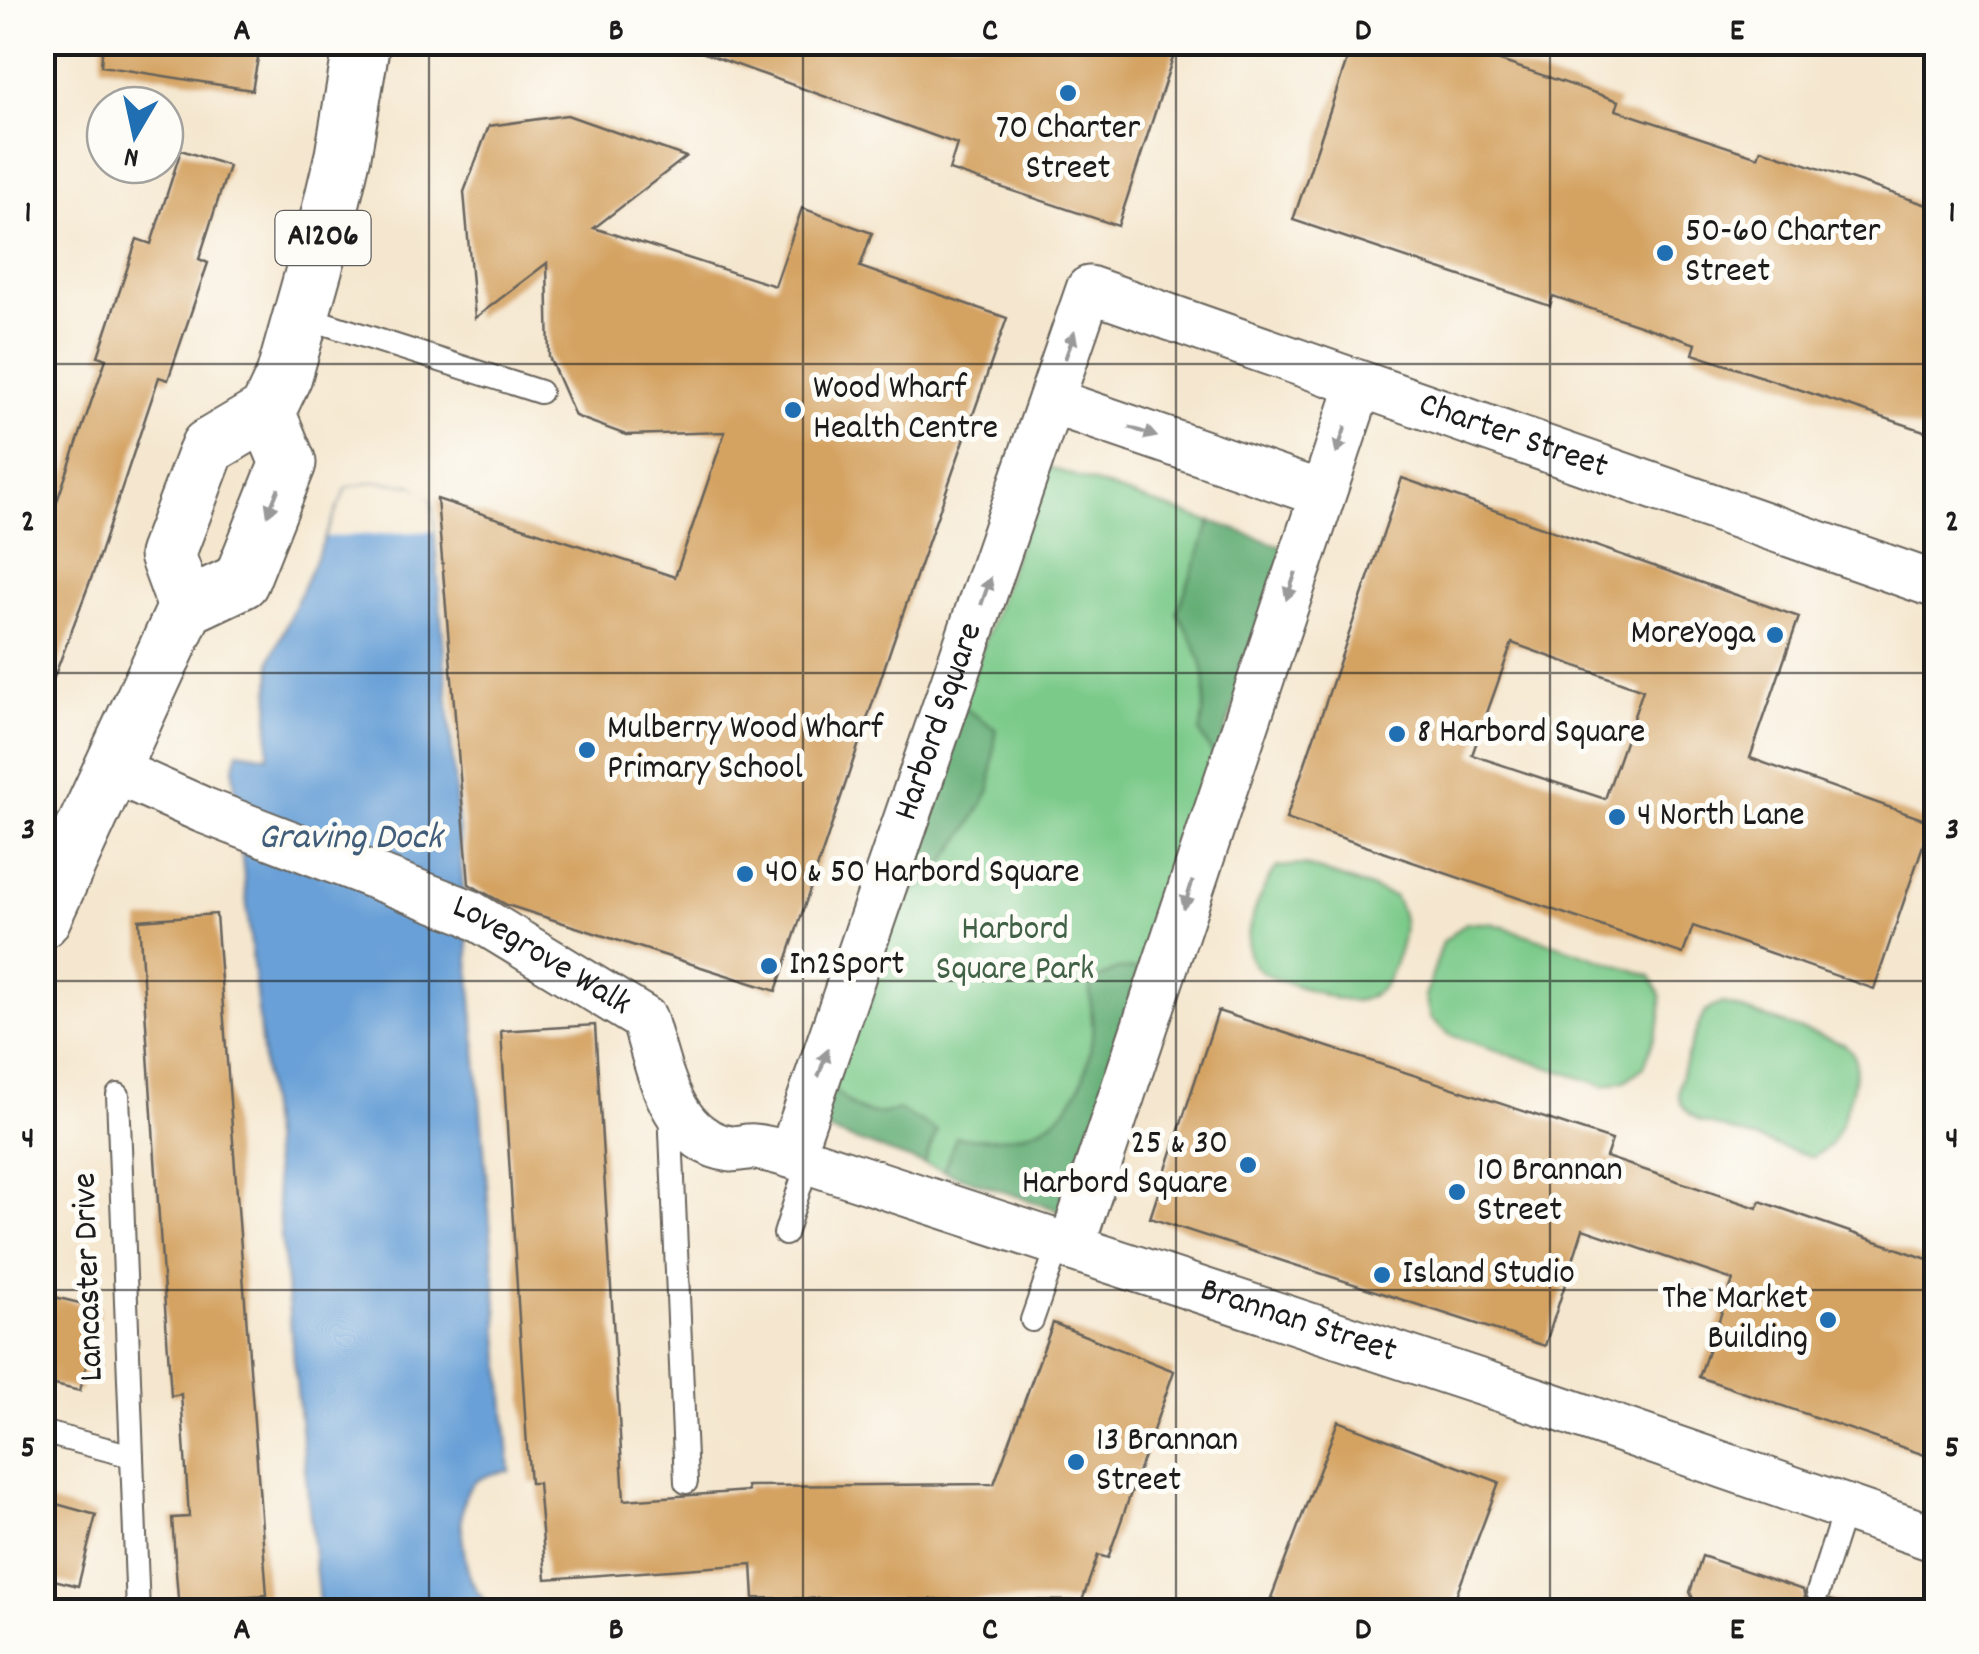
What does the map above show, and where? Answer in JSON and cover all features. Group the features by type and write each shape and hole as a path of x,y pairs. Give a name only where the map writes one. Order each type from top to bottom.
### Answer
{"main road":[{"name":"A1206","path":"267,412 284,376 302,316 343,155 362,42"},
{"path":"50,884 112,770 186,607 241,582 288,463 267,412 208,447 168,555 186,607"}],"street":[{"name":"Charter Street","path":"1088,289 1936,584"},
{"name":"Harbord Square","path":"800,1158 1088,289"},
{"path":"1065,1245 1359,386"},
{"path":"1051,400 1322,494"},
{"name":"Lovegrove Walk","path":"112,770 234,822 468,912 644,1019 670,1101"},
{"name":"Brannan Street","path":"670,1101 684,1124 705,1140 731,1148 753,1147 800,1158 1546,1404 1936,1539"}],"lane":[{"path":"302,316 540,392"},
{"name":"Lancaster Drive","path":"118,1095 138,1612"},
{"name":"Lovegrove Walk","path":"670,1101 686,1482"},
{"path":"785,1234 800,1158"},
{"path":"1032,1320 1065,1245"},
{"path":"42,1432 132,1456"},
{"path":"1818,1592 1845,1508"}],"green space":[{"name":"Harbord Square Park","path":"1045,466 1286,548 1064,1212 817,1127"},
{"path":"1211,521 1286,548 1216,760 1200,733 1205,684 1200,658 1177,613"},
{"path":"963,707 996,729 990,790 933,878 892,906"},
{"path":"1303,865 1394,896 1398,904 1404,924 1401,946 1388,979 1369,997 1347,1001 1332,997 1267,975 1251,960 1248,934 1266,884 1277,867"},
{"path":"1466,923 1491,923 1651,976 1661,996 1661,1018 1644,1067 1625,1081 1605,1086 1450,1035 1430,1018 1425,996 1443,942"},
{"path":"1117,969 1147,969 1064,1212 943,1171 956,1137 1010,1137 1051,1122 1066,1108 1087,1066 1092,1031 1090,983"},
{"path":"1722,1003 1844,1044 1852,1053 1856,1061 1848,1104 1836,1135 1821,1152 1813,1157 1699,1121 1684,1107 1679,1088 1693,1039 1707,1011"},
{"path":"831,1086 861,1111 877,1114 899,1110 937,1131 924,1164 817,1127"}],"water":[{"name":"Graving Dock","path":"376,482 412,486 432,501 510,1471 494,1473 473,1484 461,1514 466,1563 472,1581 496,1611 316,1611 319,1603 233,770 238,751 268,756 271,659 347,488"}],"pier":[{"path":"376,482 412,486 425,493 432,501 434,531 326,537 347,488"}],"building":[{"path":"103,42 261,42 252,90 101,66"},
{"name":"70 Charter Street","path":"691,42 1178,42 1118,226 949,170 957,144 690,48"},
{"name":"50-60 Charter Street","path":"1353,42 1444,42 1619,101 1616,110 1758,157 1761,149 1936,208 1936,435 1693,354 1696,344 1553,296 1550,306 1293,220"},
{"path":"567,115 686,157 594,228 775,286 802,208 872,233 860,267 1007,318 776,991 507,905 469,884 437,499 675,577 725,432 626,435 575,416 549,357 547,263 475,318 464,192 489,126"},
{"path":"185,151 229,166 199,259 208,263 168,380 159,377 95,568 47,696 42,695 42,545 106,359 98,356 137,239 151,244 170,185 185,185"},
{"path":"1402,478 1799,617 1750,758 1931,822 1874,989 1693,926 1683,954 1286,819","holes":["1512,643 1643,690 1605,799 1472,755"]},
{"path":"216,914 267,1595 223,1598 224,1612 179,1612 172,1518 189,1517 181,1394 171,1396 139,920"},
{"path":"1218,1011 1612,1140 1606,1157 1757,1208 1760,1201 1936,1262 1936,1459 1699,1377 1733,1280 1583,1229 1545,1346 1150,1218"},
{"path":"595,1025 624,1500 748,1491 747,1486 994,1484 1053,1323 1174,1371 1108,1558 1098,1555 1082,1601 754,1598 752,1564 546,1579 538,1483 530,1483 501,1031"},
{"path":"42,1294 100,1308 80,1391 42,1382"},
{"path":"1338,1421 1499,1482 1450,1612 1306,1612 1271,1598"},
{"path":"42,1500 96,1515 78,1586 42,1577"},
{"path":"1702,1556 1803,1590 1806,1601 1813,1606 1830,1600 1844,1604 1843,1612 1699,1612 1690,1592"}],"place":[{"name":"70 Charter Street","path":"1068,93"},
{"name":"50-60 Charter Street","path":"1665,253"},
{"name":"Wood Wharf Health Centre","path":"793,410"},
{"name":"MoreYoga","path":"1775,635"},
{"name":"8 Harbord Square","path":"1397,734"},
{"name":"Mulberry Wood Wharf Primary School","path":"587,750"},
{"name":"4 North Lane","path":"1617,817"},
{"name":"40 & 50 Harbord Square","path":"745,874"},
{"name":"In2Sport","path":"769,966"},
{"name":"25 & 30 Harbord Square","path":"1248,1165"},
{"name":"10 Brannan Street","path":"1457,1192"},
{"name":"Island Studio","path":"1382,1275"},
{"name":"The Market Building","path":"1828,1320"},
{"name":"13 Brannan Street","path":"1076,1462"}]}
